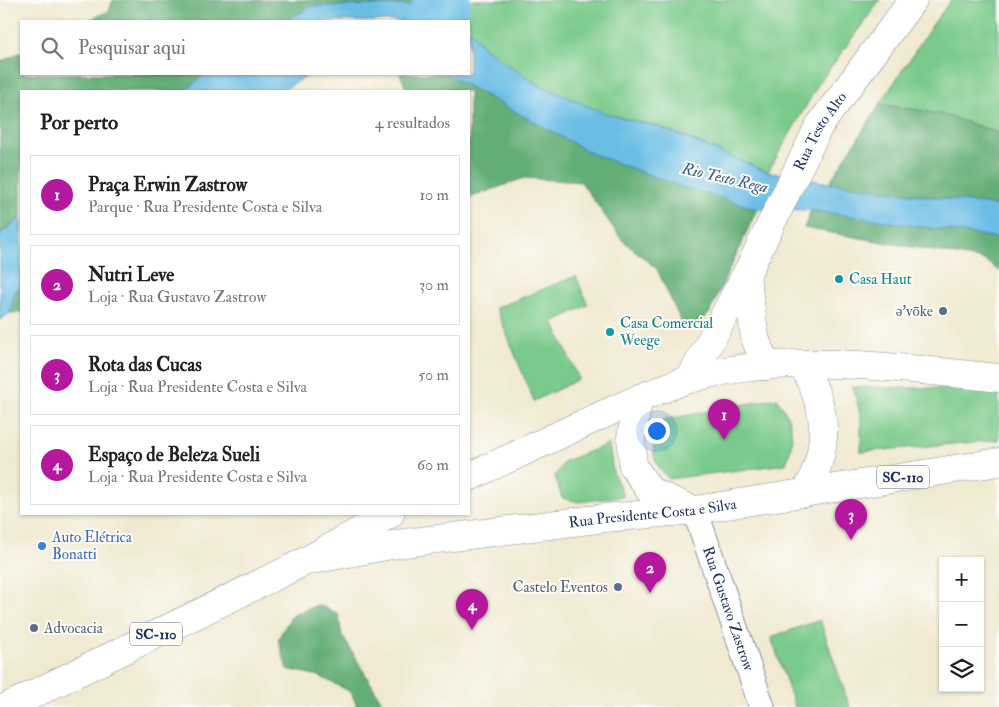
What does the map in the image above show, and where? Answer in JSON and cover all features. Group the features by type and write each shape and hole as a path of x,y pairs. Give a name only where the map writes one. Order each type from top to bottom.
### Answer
{"main road":[{"name":"Rua Testo Alto","path":"690,379 746,275 819,126 913,0"},
{"path":"746,275 756,338 766,366"},
{"path":"802,365 815,387 824,434 819,468 806,493"},
{"path":"470,477 639,398 690,379 766,366 802,365 849,365 999,378"},
{"path":"639,398 631,437 632,466 650,491 695,510"},
{"name":"Rua Presidente Costa e Silva","path":"306,561 397,544 605,518 695,510 999,462"},
{"name":"Rua Presidente Costa e Silva","path":"7,707 40,699 306,561 388,515"}],"street":[{"name":"Rua Gustavo Zastrow","path":"695,510 762,707"}],"green space":[{"path":"113,0 423,0 421,5 312,6 287,20 89,20 109,11"},
{"path":"467,0 880,0 818,85 768,172 662,128 603,113 569,99 503,63 473,35 470,20 462,20"},
{"path":"951,0 999,0 999,133 941,114 880,104"},
{"path":"20,52 20,75 204,75 185,90 20,90 20,219 0,234 0,62"},
{"path":"400,75 448,75 593,154 677,185 757,209 709,314 685,330 657,269 622,240 581,182 524,178 470,198 470,90 407,90"},
{"path":"880,104 941,114 999,133 999,206 829,183"},
{"path":"811,210 999,238 999,271 984,260 804,228"},
{"path":"576,276 588,305 553,322 579,379 534,401 496,308"},
{"path":"20,287 20,312 10,313 15,291"},
{"path":"853,387 932,388 999,394 999,440 861,452 861,418"},
{"path":"777,398 787,415 791,429 791,445 786,464 669,479 662,472 655,458 654,444 663,420"},
{"path":"609,444 613,472 624,496 579,502 562,498 555,476 565,461"},
{"path":"317,605 338,613 342,635 385,707 357,707 351,692 319,676 287,669 278,639 292,615"},
{"path":"820,620 850,707 795,707 771,637"}],"water":[{"path":"421,5 459,20 287,20 312,6"},
{"name":"Rio Testo Rega","path":"470,30 484,48 535,83 604,113 661,128 768,172 829,183 999,206 999,238 811,210 757,209 677,185 593,154 448,75 470,75"},
{"path":"204,75 309,75 282,90 185,90"},
{"path":"20,219 20,287 15,291 10,313 0,320 0,234"}],"waterway":[{"path":"434,20 443,0"}],"place":[{"name":"Casa Haut","path":"839,279"},
{"name":"ǝ'vōke","path":"943,311"},
{"name":"Casa Comercial Weege","path":"610,332"},
{"name":"Praça Erwin Zastrow","path":"724,440"},
{"name":"Rota das Cucas","path":"851,540"},
{"name":"Auto Elétrica Bonatti","path":"42,546"},
{"name":"Castelo Eventos","path":"618,587"},
{"name":"Nutri Leve","path":"650,593"},
{"name":"Advocacia","path":"34,628"},
{"name":"Espaço de Beleza Sueli","path":"472,630"}]}
